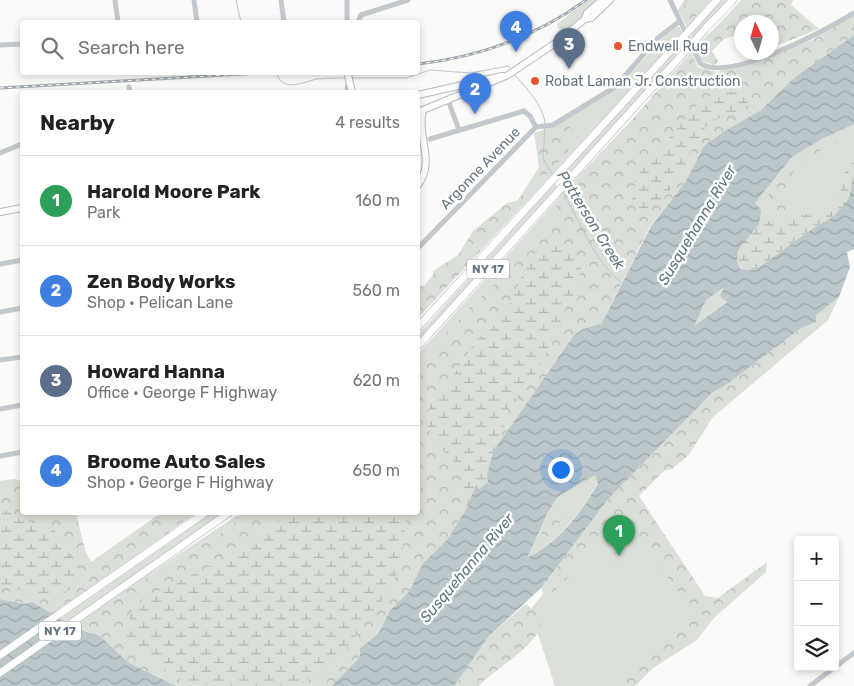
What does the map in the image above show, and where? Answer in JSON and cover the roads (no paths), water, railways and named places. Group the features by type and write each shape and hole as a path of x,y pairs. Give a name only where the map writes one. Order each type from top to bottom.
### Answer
{"highway":[{"name":"NY 17","path":"420,325 717,0"},
{"name":"NY 17","path":"420,344 732,0"},
{"name":"NY 17","path":"0,655 202,515"},
{"name":"NY 17","path":"0,673 226,515"}],"main road":[{"path":"585,19 587,13 602,0"},
{"path":"420,182 423,178 426,164 420,133 420,111 508,75 557,42 585,19 591,18 610,0"},
{"path":"348,75 349,90"},
{"path":"420,95 508,75"},
{"path":"0,212 20,208"}],"street":[{"path":"115,0 118,20"},
{"path":"194,0 197,20"},
{"path":"281,0 284,20"},
{"path":"346,0 347,20"},
{"path":"359,20 361,15 408,0"},
{"path":"670,0 700,63 706,67 716,69 754,60 806,39 854,13"},
{"name":"Argonne Avenue","path":"420,246 536,127 553,125 615,87 658,38 680,21"},
{"path":"0,45 20,44"},
{"path":"448,100 459,130"},
{"path":"430,139 526,111 536,127"},
{"path":"0,153 20,145"},
{"path":"0,264 20,260"},
{"path":"0,312 20,308"},
{"path":"0,360 20,357"},
{"path":"0,409 20,405"},
{"path":"0,456 20,452"},
{"path":"839,664 854,653"},
{"path":"810,686 830,671"}],"water":[{"name":"Susquehanna River","path":"854,35 854,124 822,139 792,157 755,203 761,210 759,224 738,250 737,261 740,269 755,270 812,229 834,216 849,198 854,173 854,249 847,252 850,267 839,297 816,315 816,322 800,329 726,385 713,392 609,498 541,588 489,636 454,686 332,686 360,657 360,648 378,634 390,610 409,592 423,563 447,540 467,508 476,485 479,489 488,482 487,474 494,450 574,335 583,329 602,323 651,226 686,181 704,146 723,132 761,110 794,78","holes":["724,288 720,296 727,302 694,326 706,300","595,475 598,483 577,516 549,544 527,558 548,512 558,497"]},
{"path":"0,599 24,604 32,602 78,629 100,636 129,663 176,686 0,686"}],"waterway":[{"name":"Patterson Creek","path":"236,0 241,20"},
{"name":"Patterson Creek","path":"420,73 430,70 471,73 508,66 511,70"},
{"name":"Patterson Creek","path":"513,73 538,103 545,124"},
{"name":"Patterson Creek","path":"277,75 283,83 288,85 317,79 345,78"},
{"name":"Patterson Creek","path":"352,78 406,78 415,75"},
{"name":"Patterson Creek","path":"545,128 543,159 553,175"},
{"name":"Patterson Creek","path":"563,192 596,254 623,284"}],"railway":[{"path":"420,64 463,56 527,35 547,25 586,0"},
{"path":"0,88 228,75"}],"place":[{"name":"Endwell Rug","path":"618,46"},
{"name":"Broome Auto Sales","path":"516,52"},
{"name":"Howard Hanna","path":"569,69"},
{"name":"Robat Laman Jr. Construction","path":"535,81"},
{"name":"Zen Body Works","path":"475,114"},
{"name":"Harold Moore Park","path":"619,556"}]}
